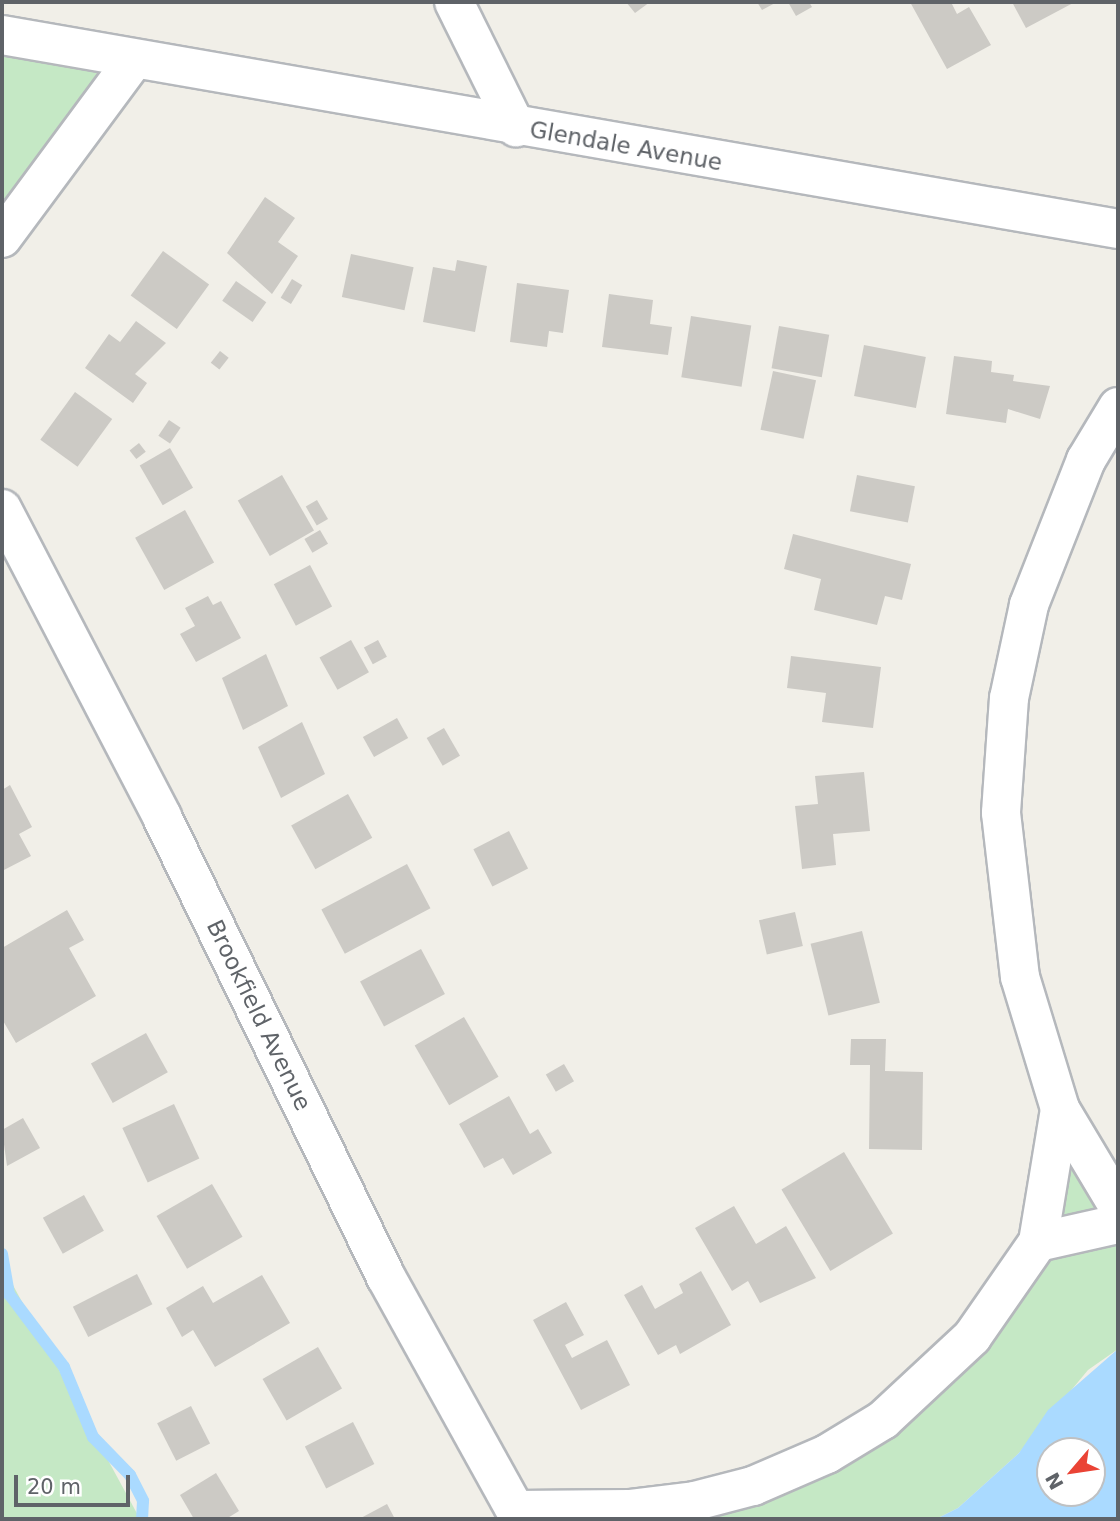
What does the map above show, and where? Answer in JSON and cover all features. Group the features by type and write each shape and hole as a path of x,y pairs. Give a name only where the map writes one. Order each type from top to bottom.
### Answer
{"street":[{"path":"454,2 516,127"},
{"name":"Glendale Avenue","path":"2,35 134,61 1118,229"},
{"path":"2,238 134,61"},
{"path":"1118,407 1086,460 1037,581 1009,698 1003,752 1003,869 1020,977 1060,1109 1118,1206"},
{"name":"Brookfield Avenue","path":"2,509 162,817 386,1277 518,1515"},
{"path":"518,1515 629,1509 695,1501 753,1486 827,1454 930,1381 972,1337 1038,1242 1060,1109"},
{"path":"1038,1242 1118,1224"}],"green space":[{"path":"2,35 133,61 2,238"},
{"path":"1060,1109 1118,1206 1118,1349 1088,1370 1019,1453 958,1508 936,1519 520,1519 629,1509 855,1439 1038,1242"},
{"path":"2,1265 140,1519 2,1519"}],"water":[{"path":"1118,1349 1118,1519 936,1519 958,1508 1019,1453 1048,1410"}],"building":[{"path":"626,2 650,2 635,13"},
{"path":"757,2 777,2 762,10"},
{"path":"788,2 809,2 812,7 796,16"},
{"path":"910,2 951,2 957,14 969,7 991,45 947,69"},
{"path":"1012,2 1075,2 1026,28"},
{"path":"265,197 295,218 278,242 298,256 272,294 227,253"},
{"path":"163,251 209,285 177,329 131,295"},
{"path":"351,254 414,267 404,310 342,297"},
{"path":"457,260 487,266 475,332 423,322 433,267 455,271"},
{"path":"292,279 302,285 291,304 281,298"},
{"path":"236,281 266,302 253,322 222,301"},
{"path":"517,283 569,290 563,333 549,331 547,347 510,342"},
{"path":"609,294 653,300 650,324 672,327 668,355 602,347"},
{"path":"691,316 751,326 742,387 681,377"},
{"path":"136,321 166,343 135,374 147,383 133,403 85,368 109,334 120,342"},
{"path":"779,326 829,335 822,377 772,368"},
{"path":"864,345 926,357 916,408 854,396"},
{"path":"220,351 229,358 219,370 211,363"},
{"path":"954,356 992,361 991,372 1014,375 1013,381 1050,386 1040,419 1008,409 1006,423 946,414"},
{"path":"773,371 816,380 804,439 761,430"},
{"path":"75,392 112,419 78,467 40,440"},
{"path":"169,420 181,428 170,444 158,436"},
{"path":"139,443 146,452 136,459 130,450"},
{"path":"170,448 193,488 163,505 140,466"},
{"path":"282,475 314,530 270,556 238,500"},
{"path":"857,475 915,486 908,523 850,511"},
{"path":"317,500 328,519 317,526 306,506"},
{"path":"185,510 214,562 164,590 135,538"},
{"path":"320,530 328,544 312,553 304,539"},
{"path":"793,534 911,564 902,600 885,596 877,625 814,610 821,579 784,569"},
{"path":"310,565 332,606 296,626 274,584"},
{"path":"208,596 213,605 221,601 241,638 196,662 180,634 195,626 185,608"},
{"path":"351,640 369,672 337,690 320,657"},
{"path":"378,640 387,657 373,664 364,648"},
{"path":"266,654 288,706 243,730 222,678"},
{"path":"791,656 881,667 873,728 822,722 826,693 787,688"},
{"path":"397,718 408,738 374,757 363,737"},
{"path":"302,722 325,774 281,798 258,747"},
{"path":"444,728 460,756 443,766 427,738"},
{"path":"864,772 870,831 833,834 836,865 802,869 795,806 818,804 815,776"},
{"path":"10,785 32,827 19,834 31,856 2,871 2,790"},
{"path":"348,794 372,838 315,869 291,826"},
{"path":"509,831 528,868 492,887 473,849"},
{"path":"407,864 430,908 345,954 321,910"},
{"path":"67,910 84,940 69,948 96,996 16,1043 2,1019 2,948"},
{"path":"795,912 803,946 767,954 759,920"},
{"path":"862,931 880,1003 828,1016 811,944"},
{"path":"421,949 445,994 384,1026 360,981"},
{"path":"464,1017 498,1077 449,1105 415,1046"},
{"path":"146,1033 168,1072 113,1103 91,1064"},
{"path":"851,1039 886,1039 885,1071 923,1072 922,1150 869,1149 870,1065 850,1065"},
{"path":"564,1064 574,1081 556,1092 546,1074"},
{"path":"509,1096 530,1134 538,1129 552,1153 513,1175 503,1158 484,1168 459,1124"},
{"path":"174,1104 199,1158 148,1182 122,1128"},
{"path":"23,1118 40,1148 7,1166 2,1130"},
{"path":"844,1152 893,1233 830,1271 781,1190"},
{"path":"212,1184 242,1237 187,1269 157,1216"},
{"path":"84,1195 104,1231 63,1254 43,1218"},
{"path":"734,1206 756,1244 786,1226 816,1278 760,1303 748,1281 732,1291 695,1228"},
{"path":"701,1271 731,1325 680,1354 676,1345 658,1355 624,1295 642,1285 655,1309 683,1293 679,1284"},
{"path":"137,1274 152,1304 88,1337 73,1307"},
{"path":"262,1275 290,1323 215,1367 193,1330 182,1337 166,1308 203,1286 213,1303"},
{"path":"566,1302 584,1335 565,1345 572,1358 607,1340 630,1385 581,1410 533,1320"},
{"path":"318,1347 342,1389 287,1421 263,1379"},
{"path":"191,1406 210,1443 176,1461 157,1423"},
{"path":"353,1422 374,1464 326,1488 305,1447"},
{"path":"216,1473 239,1511 226,1519 194,1519 180,1495"},
{"path":"387,1504 395,1519 359,1519"}],"waterway":[{"path":"2,1254 9,1294 64,1367 93,1437 130,1475 143,1501 142,1519"}]}
